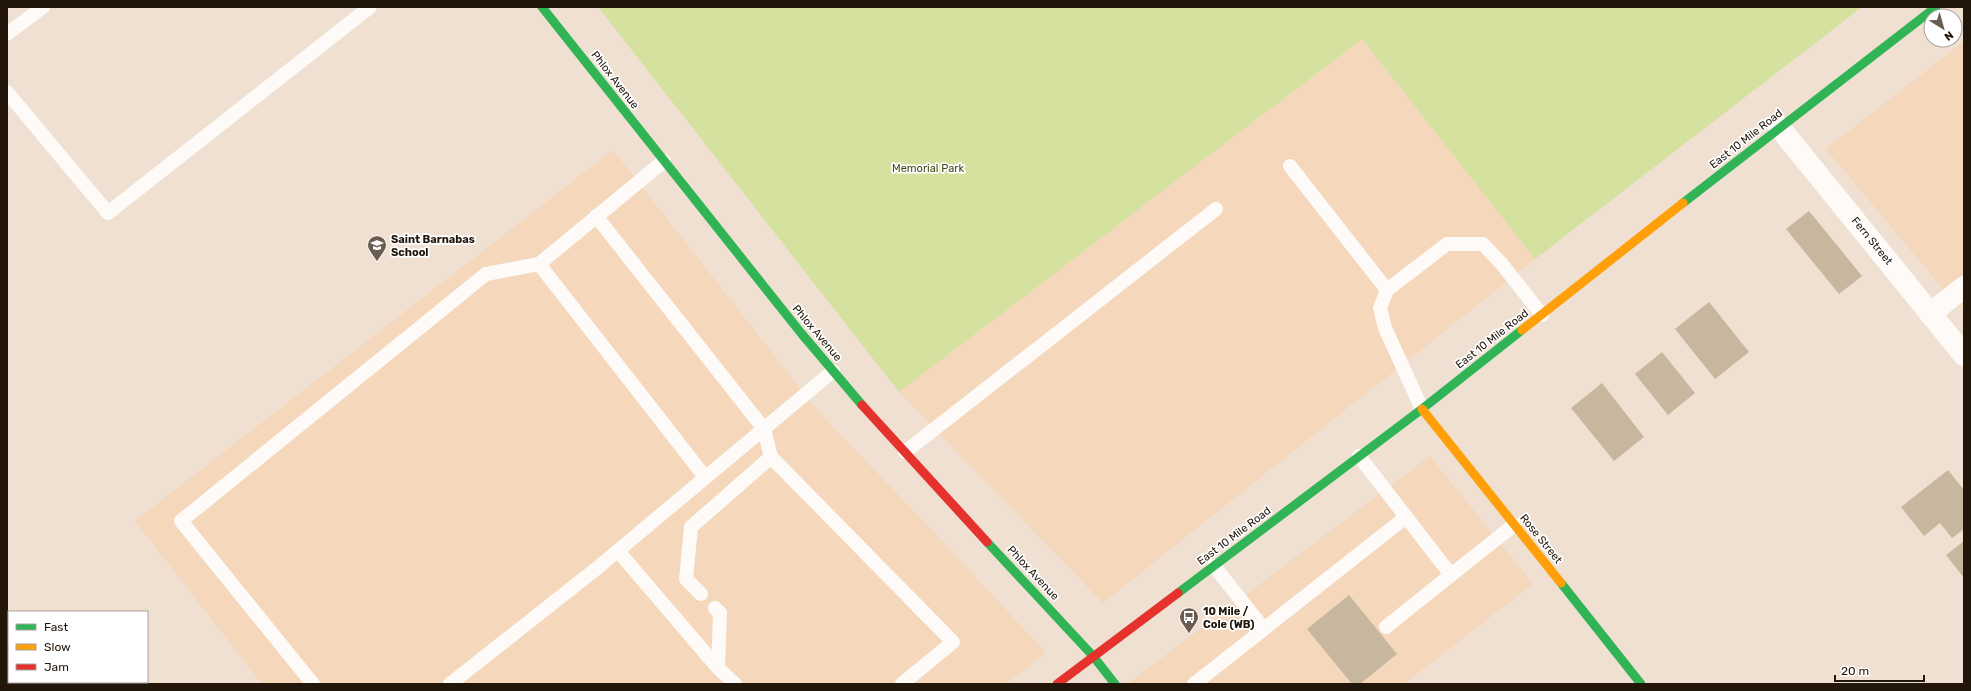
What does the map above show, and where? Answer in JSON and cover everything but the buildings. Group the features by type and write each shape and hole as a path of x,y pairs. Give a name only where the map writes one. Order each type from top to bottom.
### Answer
{"street":[{"name":"Phlox Avenue","path":"542,7 801,333 833,371 905,452 1093,656 1115,684"},
{"name":"East 10 Mile Road","path":"1057,684 1422,409 1779,128 1936,7"},
{"name":"Fern Street","path":"1779,128 1964,355"},
{"path":"1930,314 1964,287"},
{"name":"Rose Street","path":"1422,409 1641,684"}],"lane":[{"path":"7,34 43,7"},
{"path":"7,92 108,213 370,7"},
{"path":"313,684 181,521 486,274 539,264 664,161"},
{"path":"1290,166 1387,290"},
{"path":"905,452 1216,210"},
{"path":"596,216 764,429 771,457 953,642 902,684"},
{"path":"1422,409 1385,328 1380,308 1387,290 1447,244 1483,244 1501,263 1542,315"},
{"path":"539,264 705,477"},
{"path":"450,684 618,551 833,371"},
{"path":"1359,456 1451,575"},
{"path":"701,594 686,579 691,527 771,457"},
{"path":"1194,684 1406,516"},
{"path":"1386,627 1514,525"},
{"path":"618,551 718,668 735,684"},
{"path":"1214,566 1264,629"},
{"path":"715,608 720,613 718,668"}],"shaded area":[{"path":"1362,39 1535,259 1103,603 899,392"},
{"path":"1964,41 1964,303 1958,307 1826,149 1955,48 1963,48"},
{"path":"613,150 818,411 949,548 1046,653 1006,684 262,684 135,521"},
{"path":"1430,456 1533,584 1404,684 1127,684"}],"green space":[{"name":"Memorial Park","path":"598,7 1862,7 1535,259 1362,39 899,392"}],"traffic: fast":[{"path":"542,7 801,333 862,405"},
{"path":"1683,203 1936,7"},
{"path":"1178,593 1422,409 1522,330"},
{"path":"987,542 1093,656 1115,684"},
{"path":"1561,583 1641,684"}],"traffic: slow":[{"path":"1522,330 1683,203"},
{"path":"1422,409 1561,583"}],"traffic: jam":[{"path":"862,405 987,542"},
{"path":"1057,684 1178,593"}],"place":[{"name":"Saint Barnabas School","path":"377,262"},
{"name":"10 Mile / Cole (WB)","path":"1189,634"}]}
